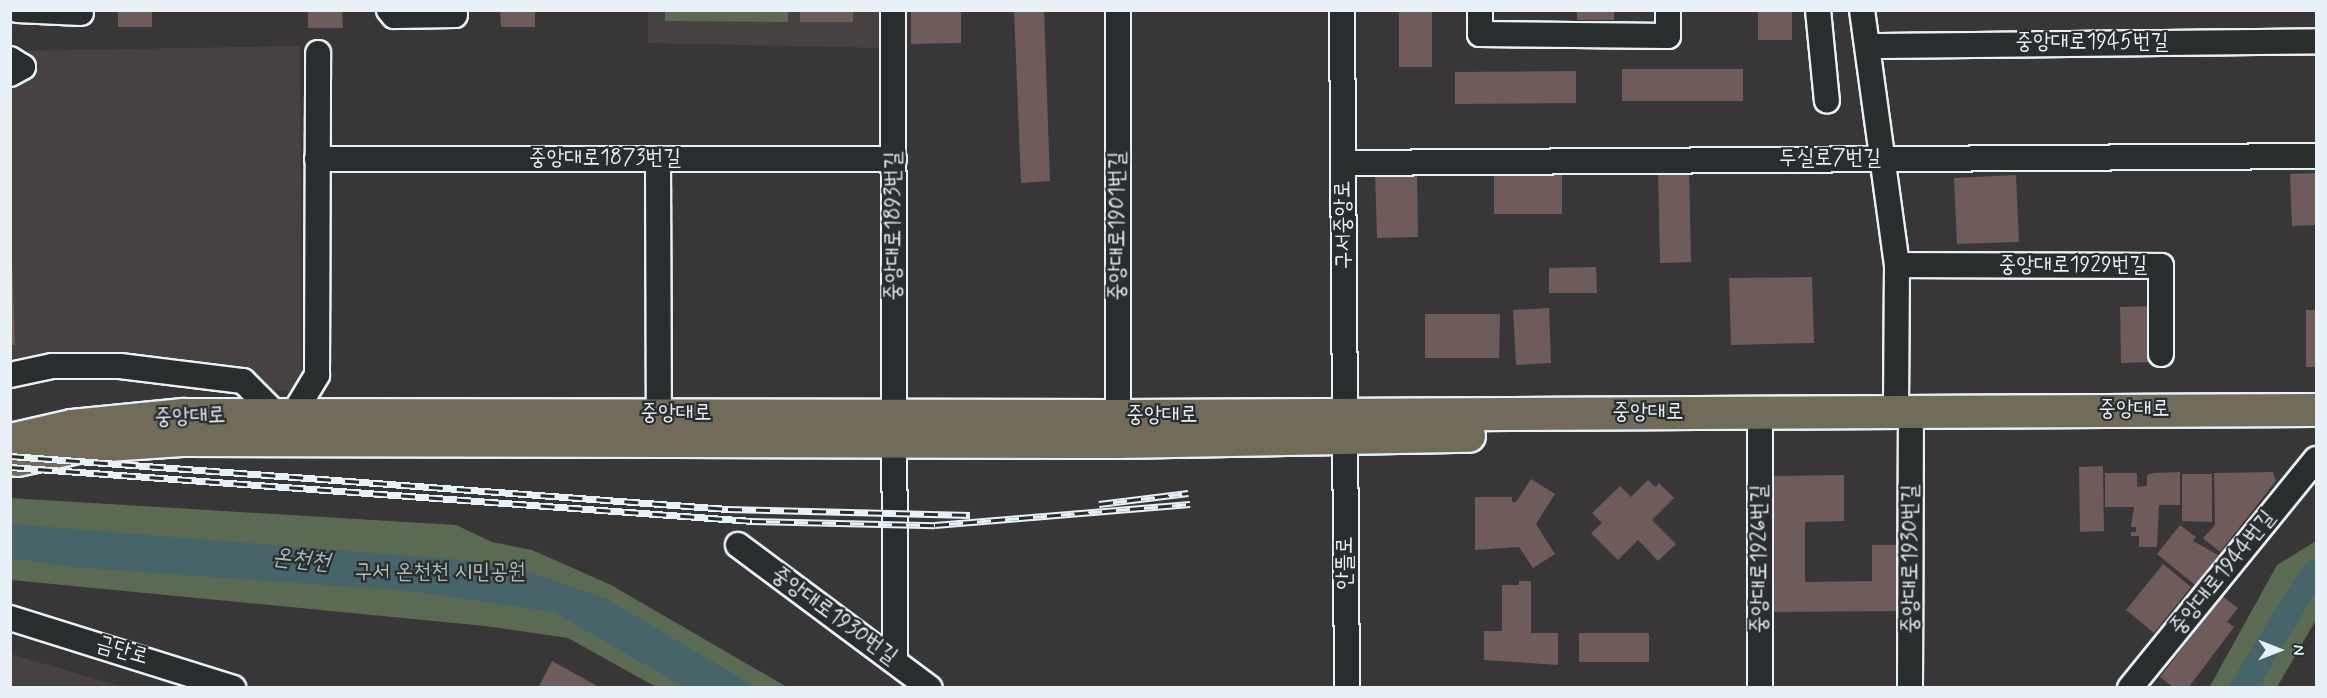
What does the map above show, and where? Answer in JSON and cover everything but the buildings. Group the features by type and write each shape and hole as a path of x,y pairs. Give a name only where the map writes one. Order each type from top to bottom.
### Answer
{"main road":[{"name":"중앙대로","path":"10,462 78,447 182,440 896,428 1118,429 1903,420 2316,410"},
{"name":"중앙대로","path":"10,440 72,426 183,415 659,414 896,428"},
{"name":"중앙대로","path":"1346,427 1760,430 1903,420 2316,428"}],"street":[{"path":"17,10 81,13"},
{"path":"389,10 394,16 455,15"},
{"name":"중앙대로1893번길","path":"893,10 895,660"},
{"name":"중앙대로1901번길","path":"1118,10 1118,429"},
{"name":"구서중앙로","path":"1342,10 1346,427"},
{"path":"1480,10 1480,34 1668,36 1668,10"},
{"path":"1818,10 1827,101"},
{"path":"1862,10 1897,265 1903,420"},
{"name":"중앙대로1945번길","path":"1868,46 2316,41"},
{"path":"10,375 52,366 120,366 243,381 285,415 317,375 318,53"},
{"path":"10,59 23,67 10,74"},
{"name":"두실로7번길","path":"1343,163 2316,156"},
{"name":"중앙대로1873번길","path":"317,159 894,159"},
{"path":"658,159 659,414"},
{"name":"중앙대로1929번길","path":"1897,265 2160,266 2162,354"},
{"name":"중앙대로1930번길","path":"1903,420 1910,687"},
{"name":"안뜰로","path":"1346,427 1347,687"},
{"name":"중앙대로1926번길","path":"1760,430 1760,687"},
{"name":"중앙대로1944번길","path":"2130,687 2316,459"},
{"name":"중앙대로1930번길","path":"738,545 930,687"},
{"name":"금단로","path":"10,618 233,687"}],"shaded area":[{"path":"648,11 882,11 881,48 648,43"},
{"path":"300,46 302,393 130,377 57,377 11,387 10,51"},
{"path":"11,654 123,687 11,687"}],"green space":[{"path":"665,11 788,11 788,22 665,21"},
{"name":"구서 온천천 시민공원","path":"10,498 456,525 492,542 532,550 611,585 787,687 656,687 568,638 485,626 11,580"},
{"path":"2316,541 2316,620 2277,687 2209,688 2277,565"}],"water":[{"name":"온천천","path":"11,524 472,561 520,569 607,599 755,687 684,687 554,612 411,591 73,567 11,558"},
{"path":"2316,557 2316,591 2258,687 2228,687 2303,566"}],"railway":[{"path":"10,456 728,509 970,515"},
{"path":"10,467 752,521 935,525 1190,504"},
{"path":"1099,504 1188,493"}]}
